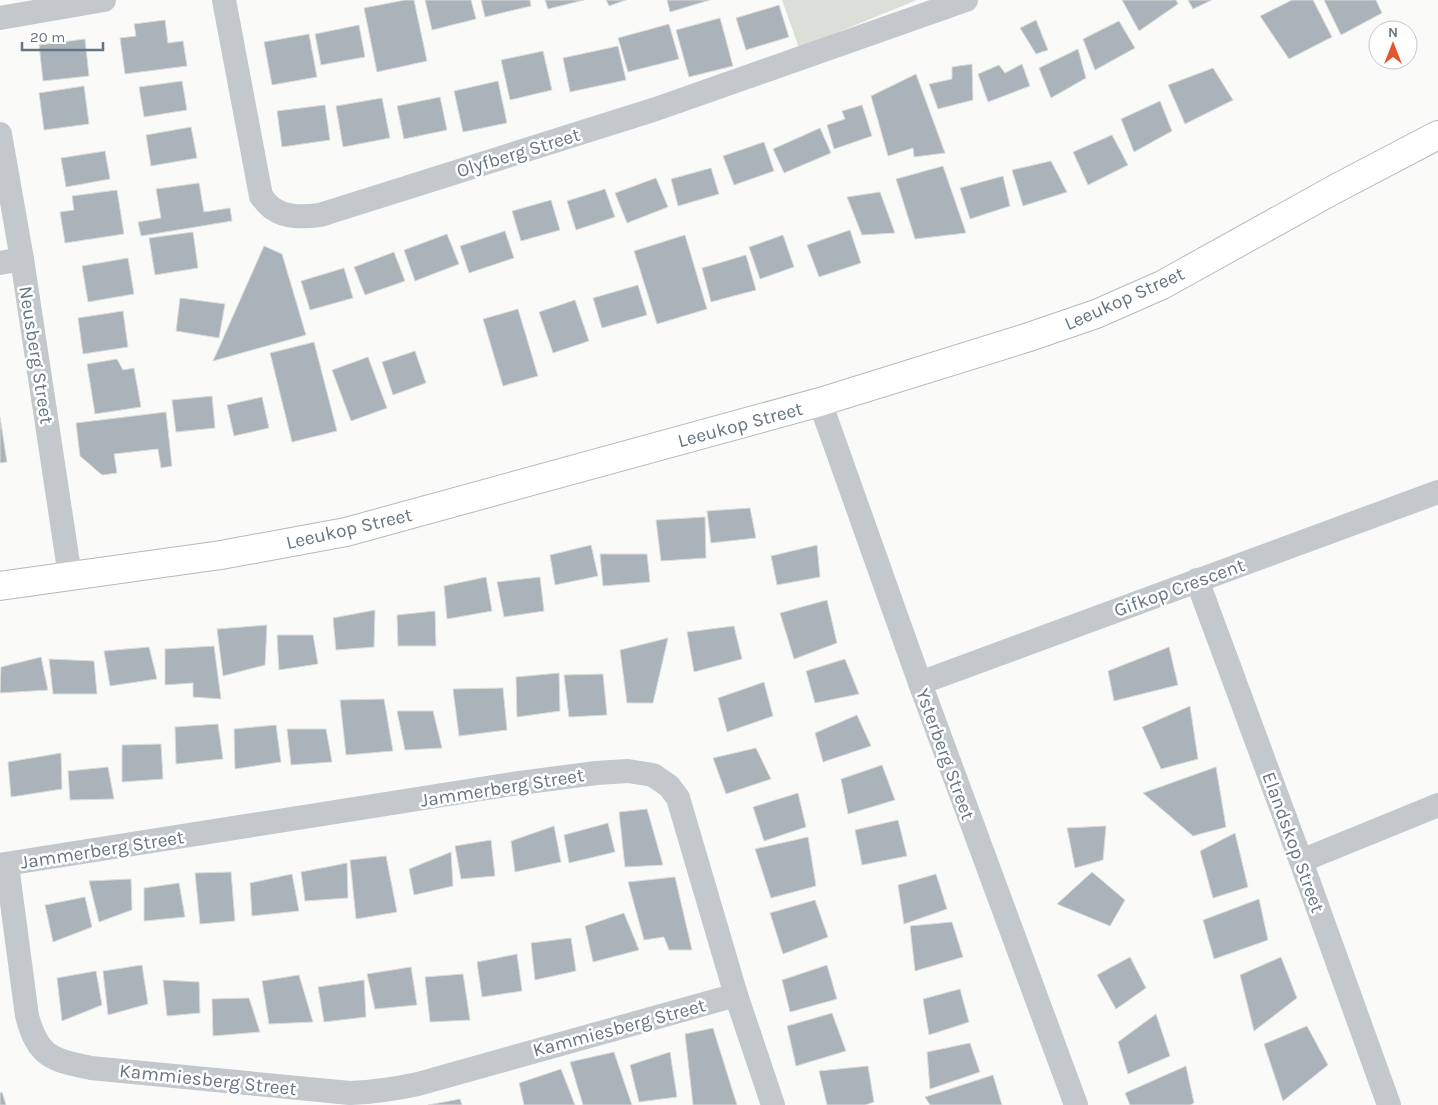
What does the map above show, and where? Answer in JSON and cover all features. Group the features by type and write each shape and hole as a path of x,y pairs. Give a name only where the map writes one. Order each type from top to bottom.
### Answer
{"street":[{"path":"0,18 104,0"},
{"name":"Olyfberg Street","path":"224,0 261,196 272,208 287,215 301,218 320,215 656,109 966,0"},
{"name":"Neusberg Street","path":"0,134 11,261 70,576"},
{"name":"Leeukop Street","path":"0,586 221,555 346,532 820,402 1026,338 1096,314 1162,285 1335,189 1438,135"},
{"name":"Ysterberg Street","path":"820,402 920,683 1076,1105"},
{"name":"Gifkop Crescent","path":"920,683 1438,492"},
{"name":"Elandskop Street","path":"1197,580 1389,1105"},
{"name":"Jammerberg Street","path":"3,865 512,784 628,770 653,776 670,786 678,798 736,995 773,1105"},
{"path":"1301,861 1438,805"},
{"name":"Kammiesberg Street","path":"3,865 27,1016 31,1030 38,1044 49,1054 62,1062 91,1068 350,1093 372,1092 418,1084 736,995"}],"shaded area":[{"path":"782,0 917,0 799,48"}],"building":[{"path":"414,0 427,61 377,72 364,8"},
{"path":"425,0 471,0 476,19 432,30"},
{"path":"481,0 530,0 531,6 485,17"},
{"path":"545,0 584,0 548,9"},
{"path":"606,0 626,0 609,6"},
{"path":"667,0 710,0 670,12"},
{"path":"1122,0 1176,0 1178,4 1139,31"},
{"path":"1188,0 1212,0 1193,9"},
{"path":"1292,0 1313,0 1332,37 1289,59 1260,16"},
{"path":"1324,0 1376,0 1382,13 1341,35"},
{"path":"779,5 789,37 746,50 736,18"},
{"path":"720,18 733,66 689,77 676,30"},
{"path":"165,20 168,43 183,41 187,66 125,74 120,38 136,36 134,24"},
{"path":"1036,20 1048,50 1036,54 1020,28"},
{"path":"1119,21 1135,48 1095,70 1083,39"},
{"path":"669,24 679,59 628,72 618,38"},
{"path":"359,25 365,57 321,65 315,34"},
{"path":"309,34 317,77 272,85 264,42"},
{"path":"85,39 89,76 43,81 39,45"},
{"path":"618,46 626,80 570,92 563,58"},
{"path":"1078,49 1086,78 1051,98 1039,68"},
{"path":"543,51 552,90 510,100 501,60"},
{"path":"972,64 973,100 938,109 929,84 952,79 952,67"},
{"path":"1022,64 1030,86 988,102 978,74 999,65 1005,73"},
{"path":"1213,68 1233,100 1185,124 1168,85"},
{"path":"916,74 945,153 914,157 913,148 888,156 871,96"},
{"path":"182,81 187,110 144,117 139,87"},
{"path":"498,81 507,123 463,132 454,91"},
{"path":"84,86 89,124 44,130 39,93"},
{"path":"440,97 447,130 404,139 397,106"},
{"path":"382,98 390,138 343,147 336,106"},
{"path":"1160,101 1172,131 1134,152 1121,119"},
{"path":"325,105 330,140 282,147 277,111"},
{"path":"862,105 872,136 834,149 827,125 845,119 842,111"},
{"path":"191,127 197,158 151,166 146,135"},
{"path":"820,128 831,153 784,173 773,149"},
{"path":"1112,135 1128,165 1088,185 1073,152"},
{"path":"764,142 774,171 734,185 723,156"},
{"path":"105,151 110,179 66,187 61,158"},
{"path":"1051,161 1067,192 1023,206 1012,170"},
{"path":"943,166 966,233 915,239 896,179"},
{"path":"711,168 719,194 678,206 671,179"},
{"path":"1003,176 1010,206 970,219 960,188"},
{"path":"656,178 668,207 627,223 615,193"},
{"path":"199,183 204,212 230,208 232,221 141,236 138,222 161,218 156,189"},
{"path":"605,189 615,217 576,230 567,201"},
{"path":"117,190 124,234 65,243 60,212 74,210 72,196"},
{"path":"880,192 895,233 862,235 847,197"},
{"path":"551,200 560,230 521,241 512,211"},
{"path":"850,230 861,263 819,277 807,245"},
{"path":"505,231 514,258 469,273 460,246"},
{"path":"193,232 198,268 155,275 149,238"},
{"path":"447,234 459,264 415,281 404,250"},
{"path":"685,235 707,309 657,324 634,251"},
{"path":"783,235 794,267 760,279 749,247"},
{"path":"264,246 282,254 306,335 213,361"},
{"path":"394,252 405,281 365,295 354,267"},
{"path":"746,255 756,290 711,302 702,268"},
{"path":"128,258 134,294 88,302 82,266"},
{"path":"344,268 353,298 310,310 301,281"},
{"path":"638,285 647,315 602,328 593,298"},
{"path":"180,298 225,304 219,338 176,331"},
{"path":"575,300 589,341 553,353 539,312"},
{"path":"518,309 538,376 503,386 483,319"},
{"path":"123,311 128,347 83,354 78,318"},
{"path":"314,342 337,431 292,442 270,353"},
{"path":"415,351 426,383 393,395 382,362"},
{"path":"368,357 387,408 351,421 332,370"},
{"path":"117,359 123,370 134,368 141,407 95,414 87,364"},
{"path":"212,396 215,428 176,432 172,400"},
{"path":"262,397 269,428 234,436 227,405"},
{"path":"166,412 172,466 161,468 158,449 114,454 117,473 102,475 80,456 76,423"},
{"path":"0,417 7,462 0,463"},
{"path":"750,508 756,538 711,543 707,511"},
{"path":"705,517 706,558 661,561 656,520"},
{"path":"591,545 598,576 555,585 550,555"},
{"path":"817,545 820,577 777,585 771,556"},
{"path":"600,554 647,554 650,582 603,586"},
{"path":"486,577 492,611 447,619 444,586"},
{"path":"540,577 544,611 504,617 497,582"},
{"path":"827,600 837,643 794,659 780,613"},
{"path":"375,610 374,647 336,650 333,618"},
{"path":"435,611 436,646 398,646 397,615"},
{"path":"267,625 265,665 223,676 217,629"},
{"path":"734,626 742,659 694,672 687,632"},
{"path":"277,635 313,635 318,664 279,670"},
{"path":"668,638 653,703 627,703 620,650"},
{"path":"214,646 221,699 193,697 193,683 165,685 165,649"},
{"path":"149,647 157,679 110,686 104,651"},
{"path":"1169,647 1178,685 1114,701 1108,671"},
{"path":"41,657 48,690 0,693 1,667"},
{"path":"49,659 94,661 97,694 53,694"},
{"path":"845,659 859,694 815,703 806,671"},
{"path":"559,673 560,711 517,717 516,677"},
{"path":"603,674 607,715 569,717 564,675"},
{"path":"764,682 773,716 727,732 718,698"},
{"path":"503,688 507,730 459,736 453,689"},
{"path":"384,699 393,751 346,755 340,700"},
{"path":"1190,706 1198,759 1161,769 1142,727"},
{"path":"397,711 433,711 442,748 405,750"},
{"path":"857,715 871,746 823,762 815,733"},
{"path":"218,724 223,759 176,764 175,727"},
{"path":"276,725 281,762 235,769 234,729"},
{"path":"287,729 326,729 332,762 291,765"},
{"path":"161,744 163,779 122,782 122,745"},
{"path":"756,748 771,779 726,794 713,758"},
{"path":"61,753 62,789 11,797 8,762"},
{"path":"882,765 895,800 848,814 841,779"},
{"path":"108,767 114,799 70,800 68,771"},
{"path":"1216,767 1226,827 1193,836 1143,793"},
{"path":"798,793 806,827 764,841 753,807"},
{"path":"647,809 663,865 625,867 619,812"},
{"path":"898,820 907,856 862,865 855,830"},
{"path":"608,823 615,852 569,863 564,835"},
{"path":"554,826 561,862 515,872 511,841"},
{"path":"1106,826 1103,860 1075,868 1067,828"},
{"path":"1235,833 1248,887 1213,898 1200,851"},
{"path":"808,837 816,886 771,898 755,849"},
{"path":"491,840 495,876 461,879 455,846"},
{"path":"451,852 453,886 414,895 409,869"},
{"path":"386,856 397,912 356,919 350,860"},
{"path":"347,863 348,898 305,901 301,872"},
{"path":"231,872 235,921 200,924 195,873"},
{"path":"1092,872 1125,900 1110,926 1057,904"},
{"path":"292,874 299,911 252,916 250,883"},
{"path":"936,874 947,909 904,924 898,885"},
{"path":"675,877 692,950 669,950 664,937 644,940 628,882"},
{"path":"131,879 132,910 99,922 89,881"},
{"path":"179,883 185,917 144,921 144,888"},
{"path":"85,897 92,927 53,942 45,905"},
{"path":"1259,899 1268,940 1214,959 1203,920"},
{"path":"815,900 828,937 783,954 770,913"},
{"path":"624,913 639,950 593,962 585,926"},
{"path":"952,922 963,957 915,971 910,926"},
{"path":"571,938 576,971 535,980 531,943"},
{"path":"517,954 522,991 482,997 477,962"},
{"path":"1130,957 1146,988 1116,1009 1097,975"},
{"path":"1281,957 1297,998 1254,1031 1240,975"},
{"path":"142,965 148,1004 108,1015 103,971"},
{"path":"827,965 837,999 790,1012 782,980"},
{"path":"411,967 417,1005 375,1009 367,974"},
{"path":"96,971 102,1005 62,1021 57,978"},
{"path":"463,974 470,1020 430,1022 425,977"},
{"path":"299,975 313,1022 269,1024 262,981"},
{"path":"163,980 199,982 200,1013 167,1016"},
{"path":"364,980 366,1017 324,1022 318,987"},
{"path":"960,989 969,1022 929,1035 923,999"},
{"path":"249,998 260,1032 213,1036 212,999"},
{"path":"832,1013 846,1051 796,1066 787,1026"},
{"path":"1156,1014 1170,1056 1128,1074 1118,1042"},
{"path":"1307,1026 1328,1065 1283,1101 1264,1044"},
{"path":"713,1028 737,1105 693,1105 685,1034"},
{"path":"970,1043 980,1072 930,1089 927,1052"},
{"path":"614,1052 632,1105 583,1105 570,1062"},
{"path":"670,1052 677,1097 639,1102 630,1065"},
{"path":"868,1066 874,1102 865,1105 827,1105 819,1071"},
{"path":"1186,1066 1194,1103 1190,1105 1130,1105 1125,1093"},
{"path":"561,1069 575,1105 524,1105 519,1083"},
{"path":"993,1075 1002,1105 930,1105 925,1097"},
{"path":"2,1092 6,1105 0,1105 0,1093"},
{"path":"460,1099 462,1105 428,1105"}]}
